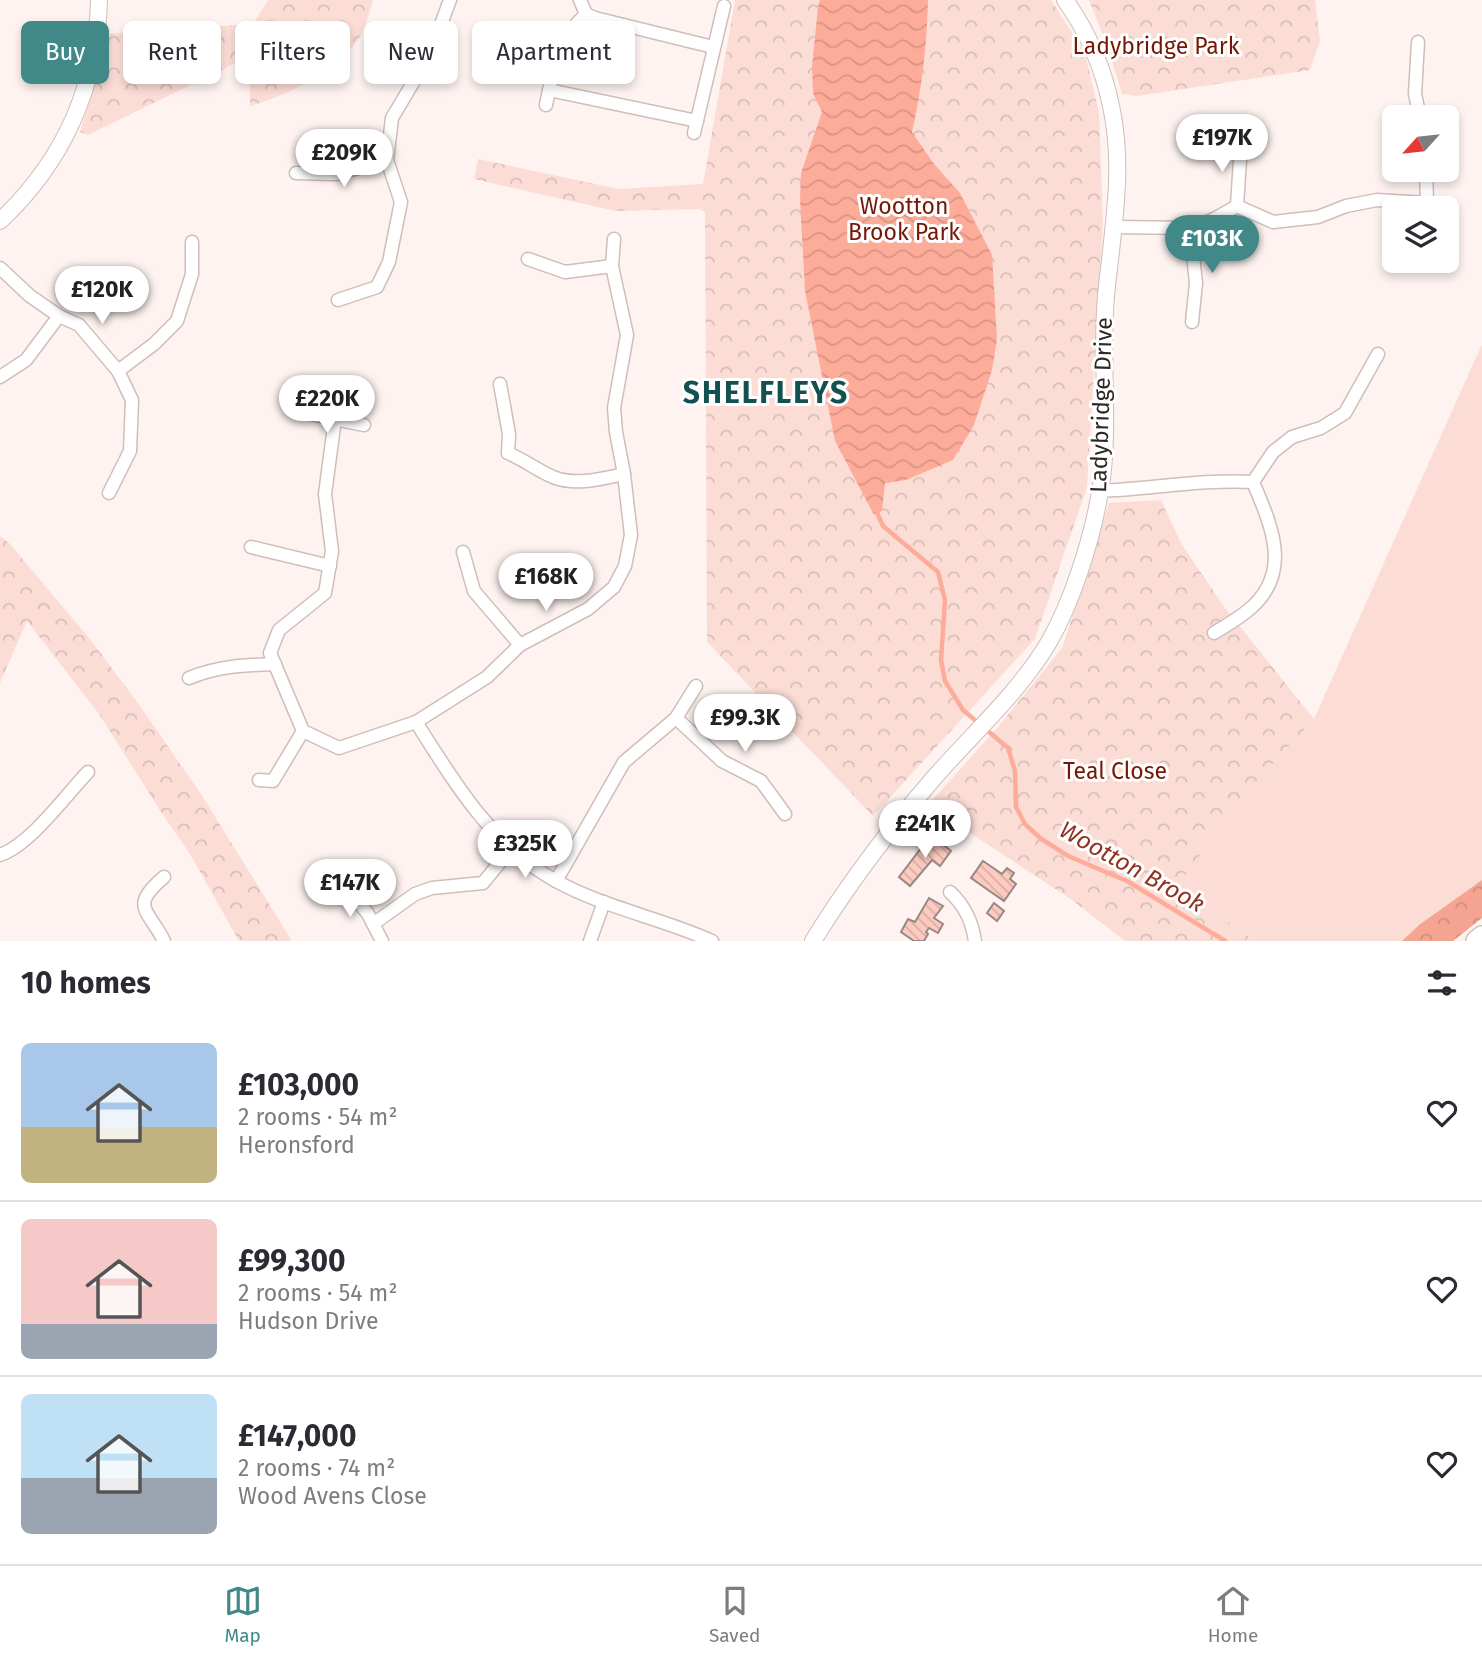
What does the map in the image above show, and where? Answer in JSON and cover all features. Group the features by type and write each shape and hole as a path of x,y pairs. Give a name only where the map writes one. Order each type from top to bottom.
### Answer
{"highway":[{"path":"1477,941 1482,937"}],"street":[{"path":"0,221 20,202 44,172 80,108 92,61 99,0"},
{"path":"338,300 377,287 389,262 401,202 387,160 391,118 430,54 450,0"},
{"path":"580,0 586,14 595,19 713,47"},
{"name":"Ladybridge Drive","path":"813,941 834,907 879,847 934,779 990,717 1049,641 1071,593 1100,491 1104,440 1105,297 1115,227 1118,153 1111,106 1097,56 1088,36 1065,0"},
{"path":"549,90 695,127 724,6"},
{"path":"546,105 553,65 571,32 586,14"},
{"path":"1417,105 1415,94 1418,42"},
{"path":"1237,206 1241,144"},
{"path":"296,173 336,173 387,160"},
{"path":"1237,206 1273,222 1318,217 1346,206 1377,200 1427,203 1426,182"},
{"path":"1115,227 1190,228 1237,206"},
{"path":"1190,228 1196,284 1192,322"},
{"path":"335,419 325,494 332,551 325,593 279,630 270,653 303,732 339,748 416,722 487,677 520,645 589,609 614,587 625,566 631,535 614,408 627,335 612,266 614,239"},
{"path":"118,371 154,344 177,321 192,274 192,242"},
{"path":"528,259 565,272 612,266"},
{"path":"0,268 30,296 59,316 79,325 118,371 132,400 130,451 109,493"},
{"path":"0,377 26,360 59,316"},
{"path":"1253,482 1273,452 1292,437 1321,428 1345,413 1378,354"},
{"path":"500,384 509,434 508,453 553,477 574,482 624,474"},
{"path":"296,411 365,425"},
{"path":"1100,491 1178,486 1216,480 1253,482"},
{"path":"1214,633 1249,611 1270,586 1277,553 1270,524 1253,482"},
{"path":"251,547 330,566"},
{"path":"463,552 474,591 520,645"},
{"path":"189,678 208,670 232,665 275,664"},
{"path":"556,881 624,762 676,718 696,686"},
{"path":"676,718 722,761 761,780 785,814"},
{"path":"416,722 457,786 510,850 556,881 604,902 680,926 712,941"},
{"path":"259,780 273,781 303,732"},
{"path":"0,855 24,842 88,772"},
{"path":"373,923 415,894 432,888 483,883 510,850"},
{"path":"164,877 148,891 144,902 145,912 164,941"},
{"path":"343,883 373,923 382,941"},
{"path":"950,892 967,914 975,941"},
{"path":"590,941 604,902"}],"green space":[{"path":"268,0 373,0 364,21 363,31 350,49 350,21 255,21"},
{"name":"Wootton Brook Park","path":"735,0 1051,0 1085,53 1099,113 1103,223 1087,487 1035,639 873,816 707,642 705,212 700,209 615,211 474,179 478,159 619,189 703,184"},
{"name":"Ladybridge Park","path":"1089,0 1315,0 1320,41 1310,70 1136,96 1122,94"},
{"path":"235,25 235,63 221,70 221,26"},
{"path":"123,33 123,84 193,84 88,135 80,132 95,84 109,84 109,34"},
{"path":"250,84 303,84 281,95 250,106"},
{"path":"1482,344 1482,880 1419,925 1402,941 1255,941 1176,886 1254,784 1314,719"},
{"name":"Teal Close","path":"1161,500 1182,545 1225,608 1314,719 1254,784 1177,886 1255,941 1125,941 1072,900 928,805 998,727 1062,648 1109,503"},
{"path":"0,536 9,543 90,639 135,699 201,794 292,941 239,941 190,854 99,714 27,621 0,683"},
{"path":"1482,880 1482,918 1453,941 1402,941 1419,925"}],"water":[{"path":"820,0 928,0 919,99 912,132 934,164 960,193 992,255 997,339 992,370 974,425 953,460 906,480 885,483 882,511 874,515 835,441 805,291 801,173 822,112 813,93 812,66"}],"building":[{"path":"931,835 951,851 940,866 932,860 910,886 899,877"},
{"path":"983,861 1002,874 1007,868 1014,873 1010,879 1016,884 1004,901 971,878"},
{"path":"929,898 943,906 934,918 943,924 938,933 929,928 924,941 914,941 901,932 908,919 915,922"},
{"path":"994,903 1004,911 997,921 987,913"}],"waterway":[{"name":"Wootton Brook","path":"875,508 883,526 938,572 945,600 941,660 945,681 963,710 1008,748 1015,771 1016,807 1025,824 1040,838 1068,856 1127,881 1225,941"}],"district":[{"name":"SHELFLEYS","path":"766,393"}]}
